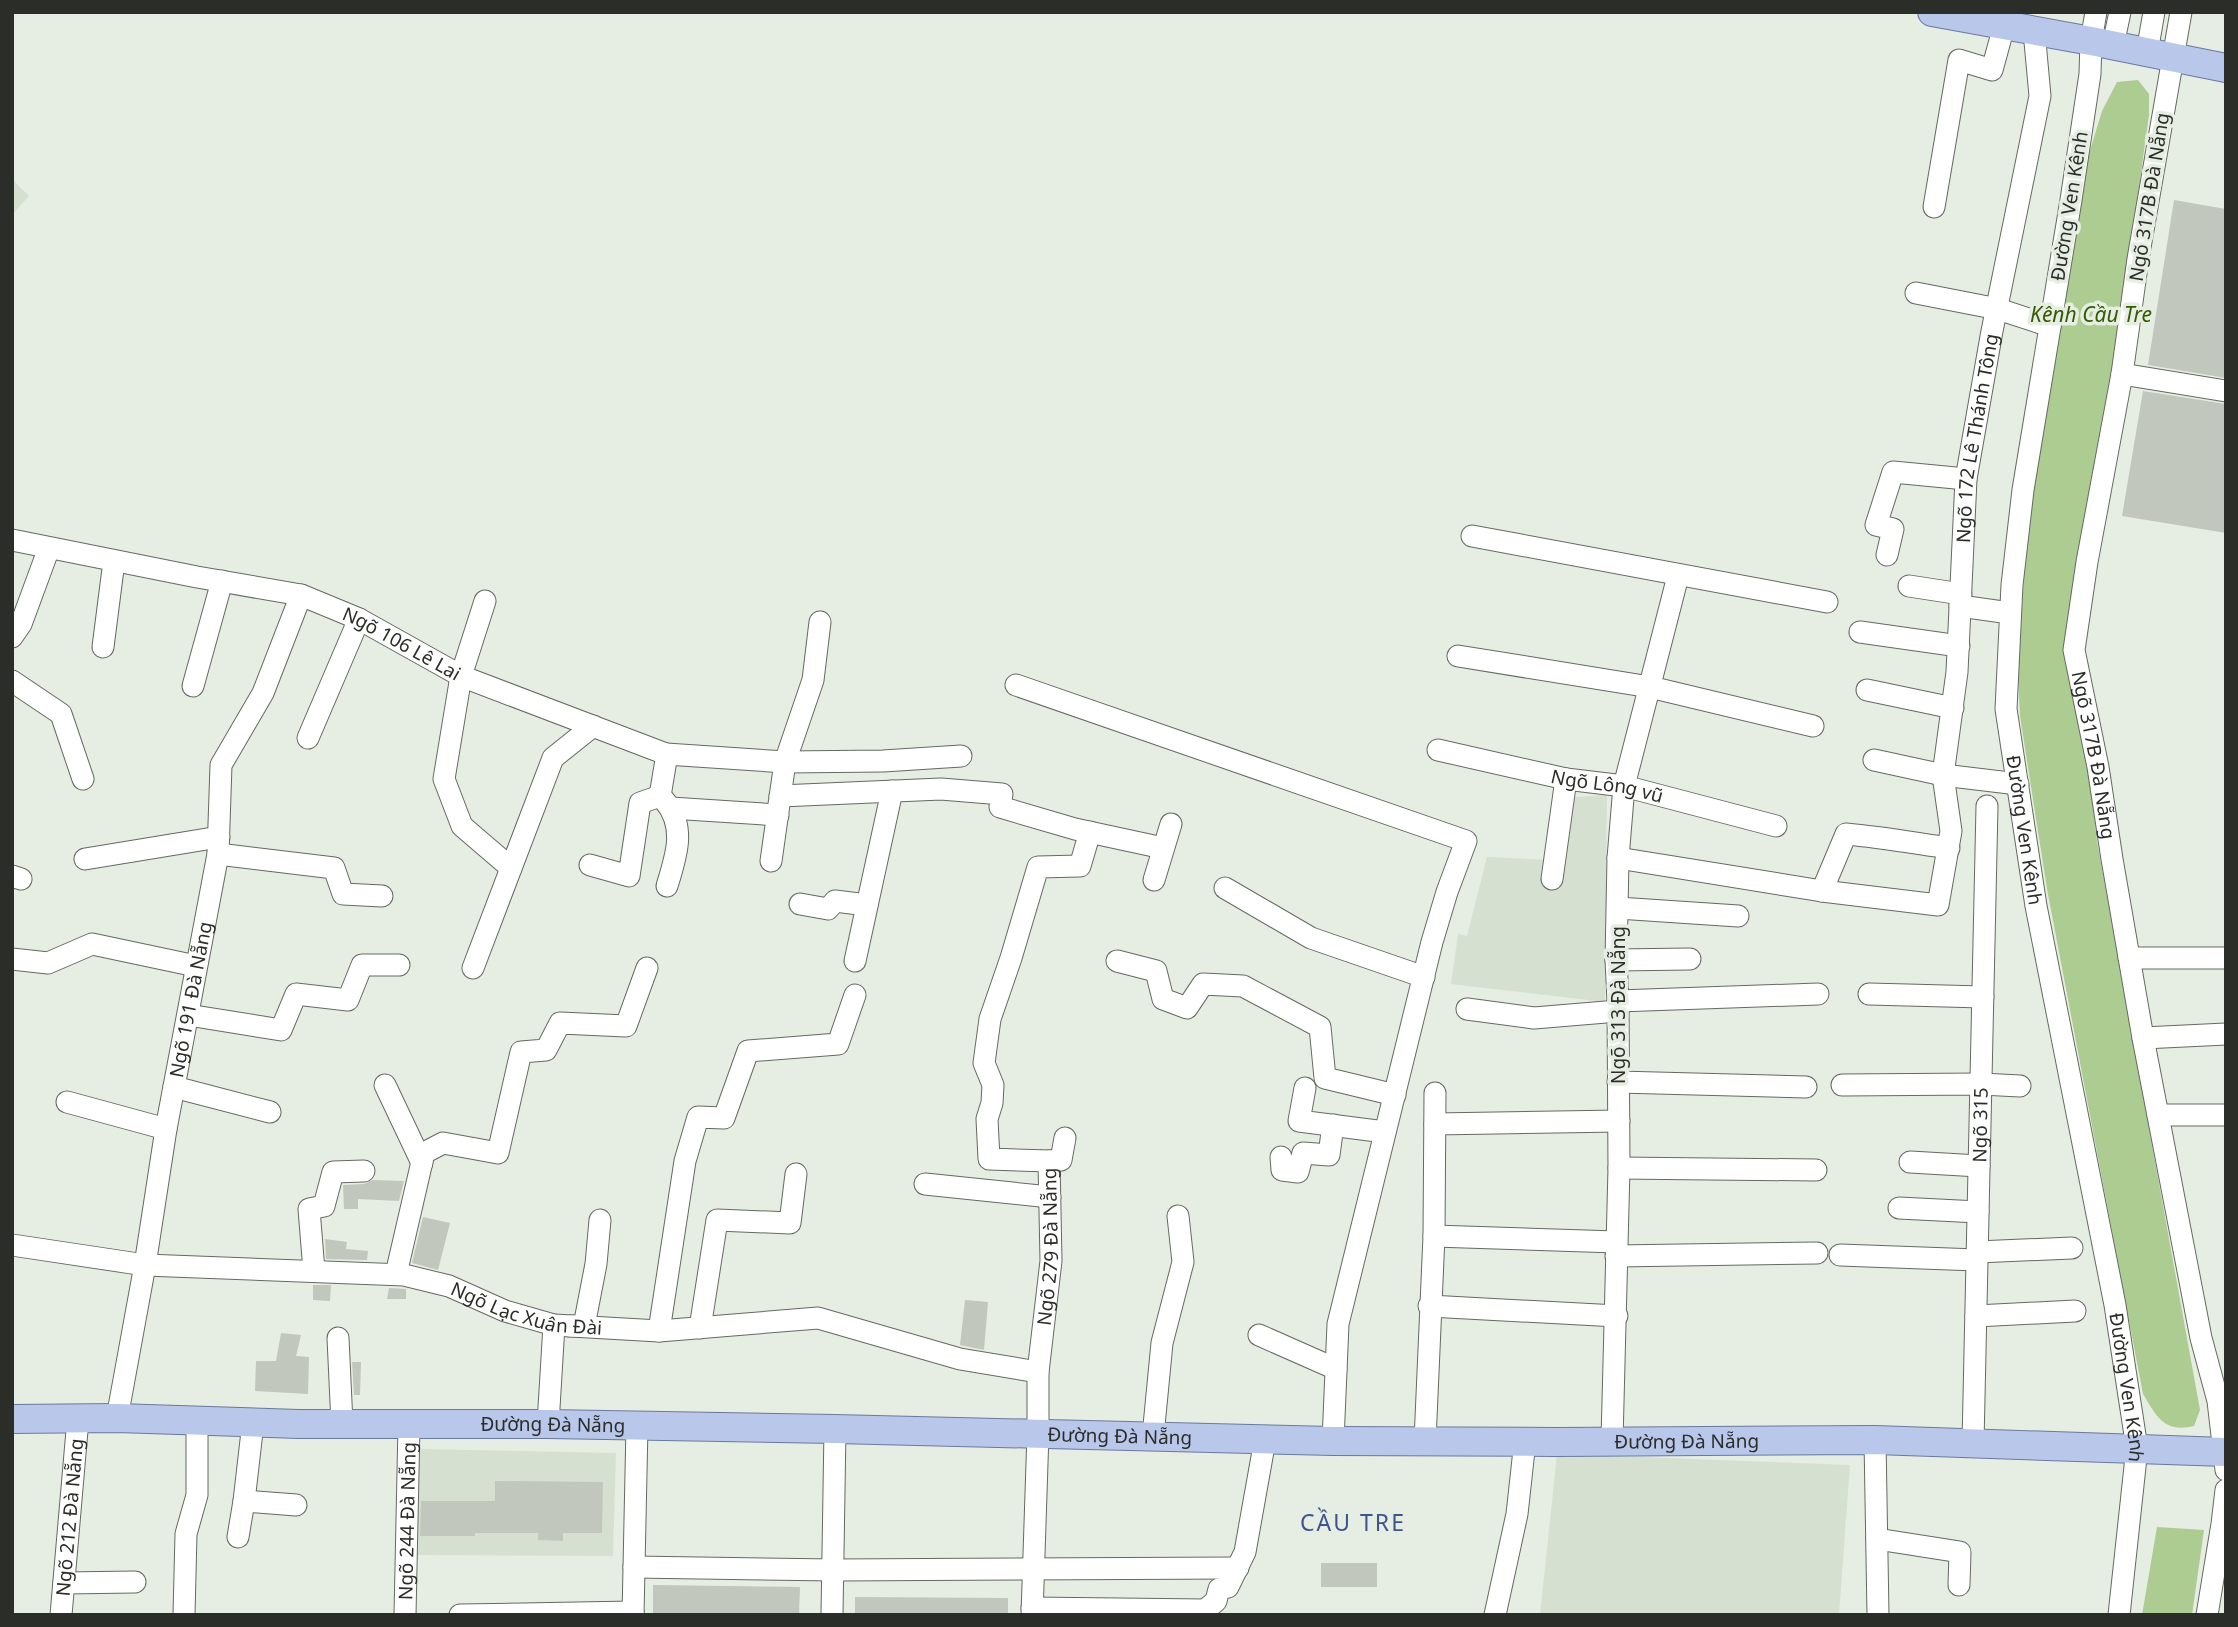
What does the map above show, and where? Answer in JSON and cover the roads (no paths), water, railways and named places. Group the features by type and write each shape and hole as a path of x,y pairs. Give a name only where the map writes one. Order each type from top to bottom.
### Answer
{"main road":[{"path":"1932,12 2226,68"},
{"name":"Đường Đà Nẵng","path":"12,1419 117,1418 409,1425 548,1424 1333,1441 1875,1440 2139,1448 2224,1457"}],"street":[{"path":"2096,12 2102,43"},
{"path":"2102,43 2120,12"},
{"path":"2154,12 2159,55"},
{"path":"2159,55 2181,12"},
{"path":"1934,207 1959,61 1992,70 2004,26"},
{"name":"Ngõ 172 Lê Thánh Tông","path":"1822,891 1938,905 1951,831 1943,775 1959,646 1966,479 1992,331 2040,96 2034,32"},
{"name":"Đường Ven Kênh","path":"2102,43 2090,74 2023,490 2012,585 2007,709 2036,906 2119,1326 2139,1448 2119,1615"},
{"name":"Ngõ 317B Đà Nẵng","path":"2159,55 2138,259 2122,374 2087,562 2074,650 2098,767 2143,1038 2201,1338 2222,1401 2224,1457"},
{"path":"1916,293 1998,310 2050,326"},
{"path":"2122,374 2226,391"},
{"path":"1888,555 1893,529 1876,525 1893,472 1966,479"},
{"path":"1472,536 1827,602"},
{"name":"Ngõ 106 Lê Lai","path":"12,540 301,595 359,619 461,676 667,754 785,762 883,761 961,756"},
{"path":"12,637 21,624 49,548"},
{"path":"103,647 114,561"},
{"name":"Ngõ 313 Đà Nẵng","path":"1612,1441 1619,1168 1616,960 1618,858 1624,786 1678,576"},
{"path":"193,686 222,581"},
{"path":"1909,586 2010,613"},
{"name":"Ngõ 191 Đà Nẵng","path":"117,1418 218,846 221,765 263,694 301,595"},
{"path":"485,601 461,676 444,779 462,826 512,868"},
{"path":"308,738 359,619"},
{"path":"771,861 785,762 813,680 820,622"},
{"path":"1860,632 1959,646"},
{"path":"1458,656 1650,687 1813,726"},
{"path":"12,681 61,714 83,779"},
{"path":"1016,685 1466,841 1447,892 1424,977 1338,1324 1333,1441"},
{"path":"1867,690 1953,708"},
{"path":"473,968 553,758 593,726"},
{"name":"Ngõ Lông vũ","path":"1438,750 1566,779 1624,786 1776,826"},
{"path":"667,754 666,802 679,844 667,886"},
{"path":"1874,760 1943,775 2018,784"},
{"path":"1552,879 1566,779"},
{"path":"590,865 629,876 640,803 779,806 892,791 941,789 1002,794 1000,807 1090,832 1163,848"},
{"path":"855,961 892,791"},
{"name":"Ngõ 315","path":"1973,1443 1987,806"},
{"path":"1154,880 1171,824"},
{"name":"Ngõ 279 Đà Nẵng","path":"1032,1611 1038,1372 1052,1261 1049,1161 989,1159 986,1119 992,1103 993,1085 984,1063 990,1019 1038,867 1080,866 1090,832"},
{"path":"1618,858 1822,891 1846,834 1948,848"},
{"path":"85,859 218,846 334,868 343,894 382,896"},
{"path":"1224,888 1311,938 1424,977"},
{"path":"800,904 828,909 835,901 867,905"},
{"path":"1618,908 1738,916"},
{"path":"12,959 48,963 92,944 196,966"},
{"path":"2129,958 2226,958"},
{"path":"1616,960 1690,959"},
{"path":"1117,961 1156,971 1163,999 1186,1008 1203,985 1243,986 1320,1027 1325,1078 1395,1095"},
{"path":"188,1015 281,1030 296,995 348,1000 362,965 399,965"},
{"path":"396,1274 424,1153 443,1143 498,1153 521,1052 546,1050 560,1023 626,1026 647,968"},
{"path":"1467,1009 1534,1018 1618,1006 1818,993"},
{"path":"1869,994 1983,997"},
{"path":"659,1331 685,1161 698,1116 724,1118 748,1051 838,1044 855,995"},
{"path":"2143,1038 2226,1034"},
{"path":"1618,1082 1806,1087"},
{"path":"385,1085 422,1163"},
{"path":"1842,1085 2020,1086"},
{"path":"174,1087 270,1112"},
{"path":"1305,1088 1299,1121 1385,1132"},
{"path":"1425,1441 1434,1236 1436,1093"},
{"path":"67,1102 166,1129"},
{"path":"2158,1115 2226,1115"},
{"path":"1435,1124 1619,1121"},
{"path":"1281,1157 1282,1170 1298,1172 1303,1153 1329,1155 1333,1125"},
{"path":"1049,1161 1061,1160 1065,1138"},
{"path":"1910,1162 1979,1166"},
{"path":"1619,1168 1816,1170"},
{"path":"314,1271 309,1209 324,1206 333,1172 364,1171"},
{"path":"700,1328 717,1220 790,1223 796,1174"},
{"path":"925,1184 1050,1197"},
{"path":"1899,1208 1978,1212"},
{"path":"1153,1436 1162,1343 1183,1262 1178,1216"},
{"path":"584,1326 596,1264 600,1220"},
{"path":"1434,1236 1616,1249 1817,1252"},
{"name":"Ngõ Lạc Xuân Đài","path":"12,1245 145,1265 396,1274 449,1286 505,1311 554,1325 659,1331 818,1318 960,1359 1038,1372"},
{"path":"1840,1255 1977,1256 2072,1248"},
{"path":"1429,1306 1617,1316"},
{"path":"1976,1315 2075,1311"},
{"path":"548,1424 554,1325"},
{"path":"1259,1335 1336,1369"},
{"path":"338,1338 342,1424"},
{"name":"Ngõ 212 Đà Nẵng","path":"61,1615 78,1419"},
{"path":"184,1615 186,1534 197,1495 197,1421"},
{"path":"238,1537 253,1423"},
{"name":"Ngõ 244 Đà Nẵng","path":"405,1615 409,1425"},
{"path":"460,1615 633,1614 637,1426"},
{"path":"832,1615 835,1429"},
{"path":"1032,1611 1205,1610 1216,1601 1219,1589 1228,1587 1245,1552 1265,1440"},
{"path":"1875,1440 1878,1615"},
{"path":"1495,1615 1517,1514 1525,1441"},
{"path":"2207,1615 2226,1490"},
{"path":"244,1501 296,1505"},
{"path":"1877,1539 1960,1552 1959,1584"},
{"path":"634,1567 834,1570 1238,1568"},
{"path":"64,1583 135,1582"}],"water":[{"name":"Kênh Cầu Tre","path":"2138,80 2149,94 2149,115 2071,676 2097,841 2200,1410 2194,1426 2184,1428 2168,1425 2163,1421 2143,1394 2047,889 2020,716 2018,678 2026,539 2082,177 2102,111 2117,82"},
{"path":"2157,1527 2204,1530 2192,1615 2142,1615"}],"district":[{"name":"CẦU TRE","path":"1353,1522"}]}
